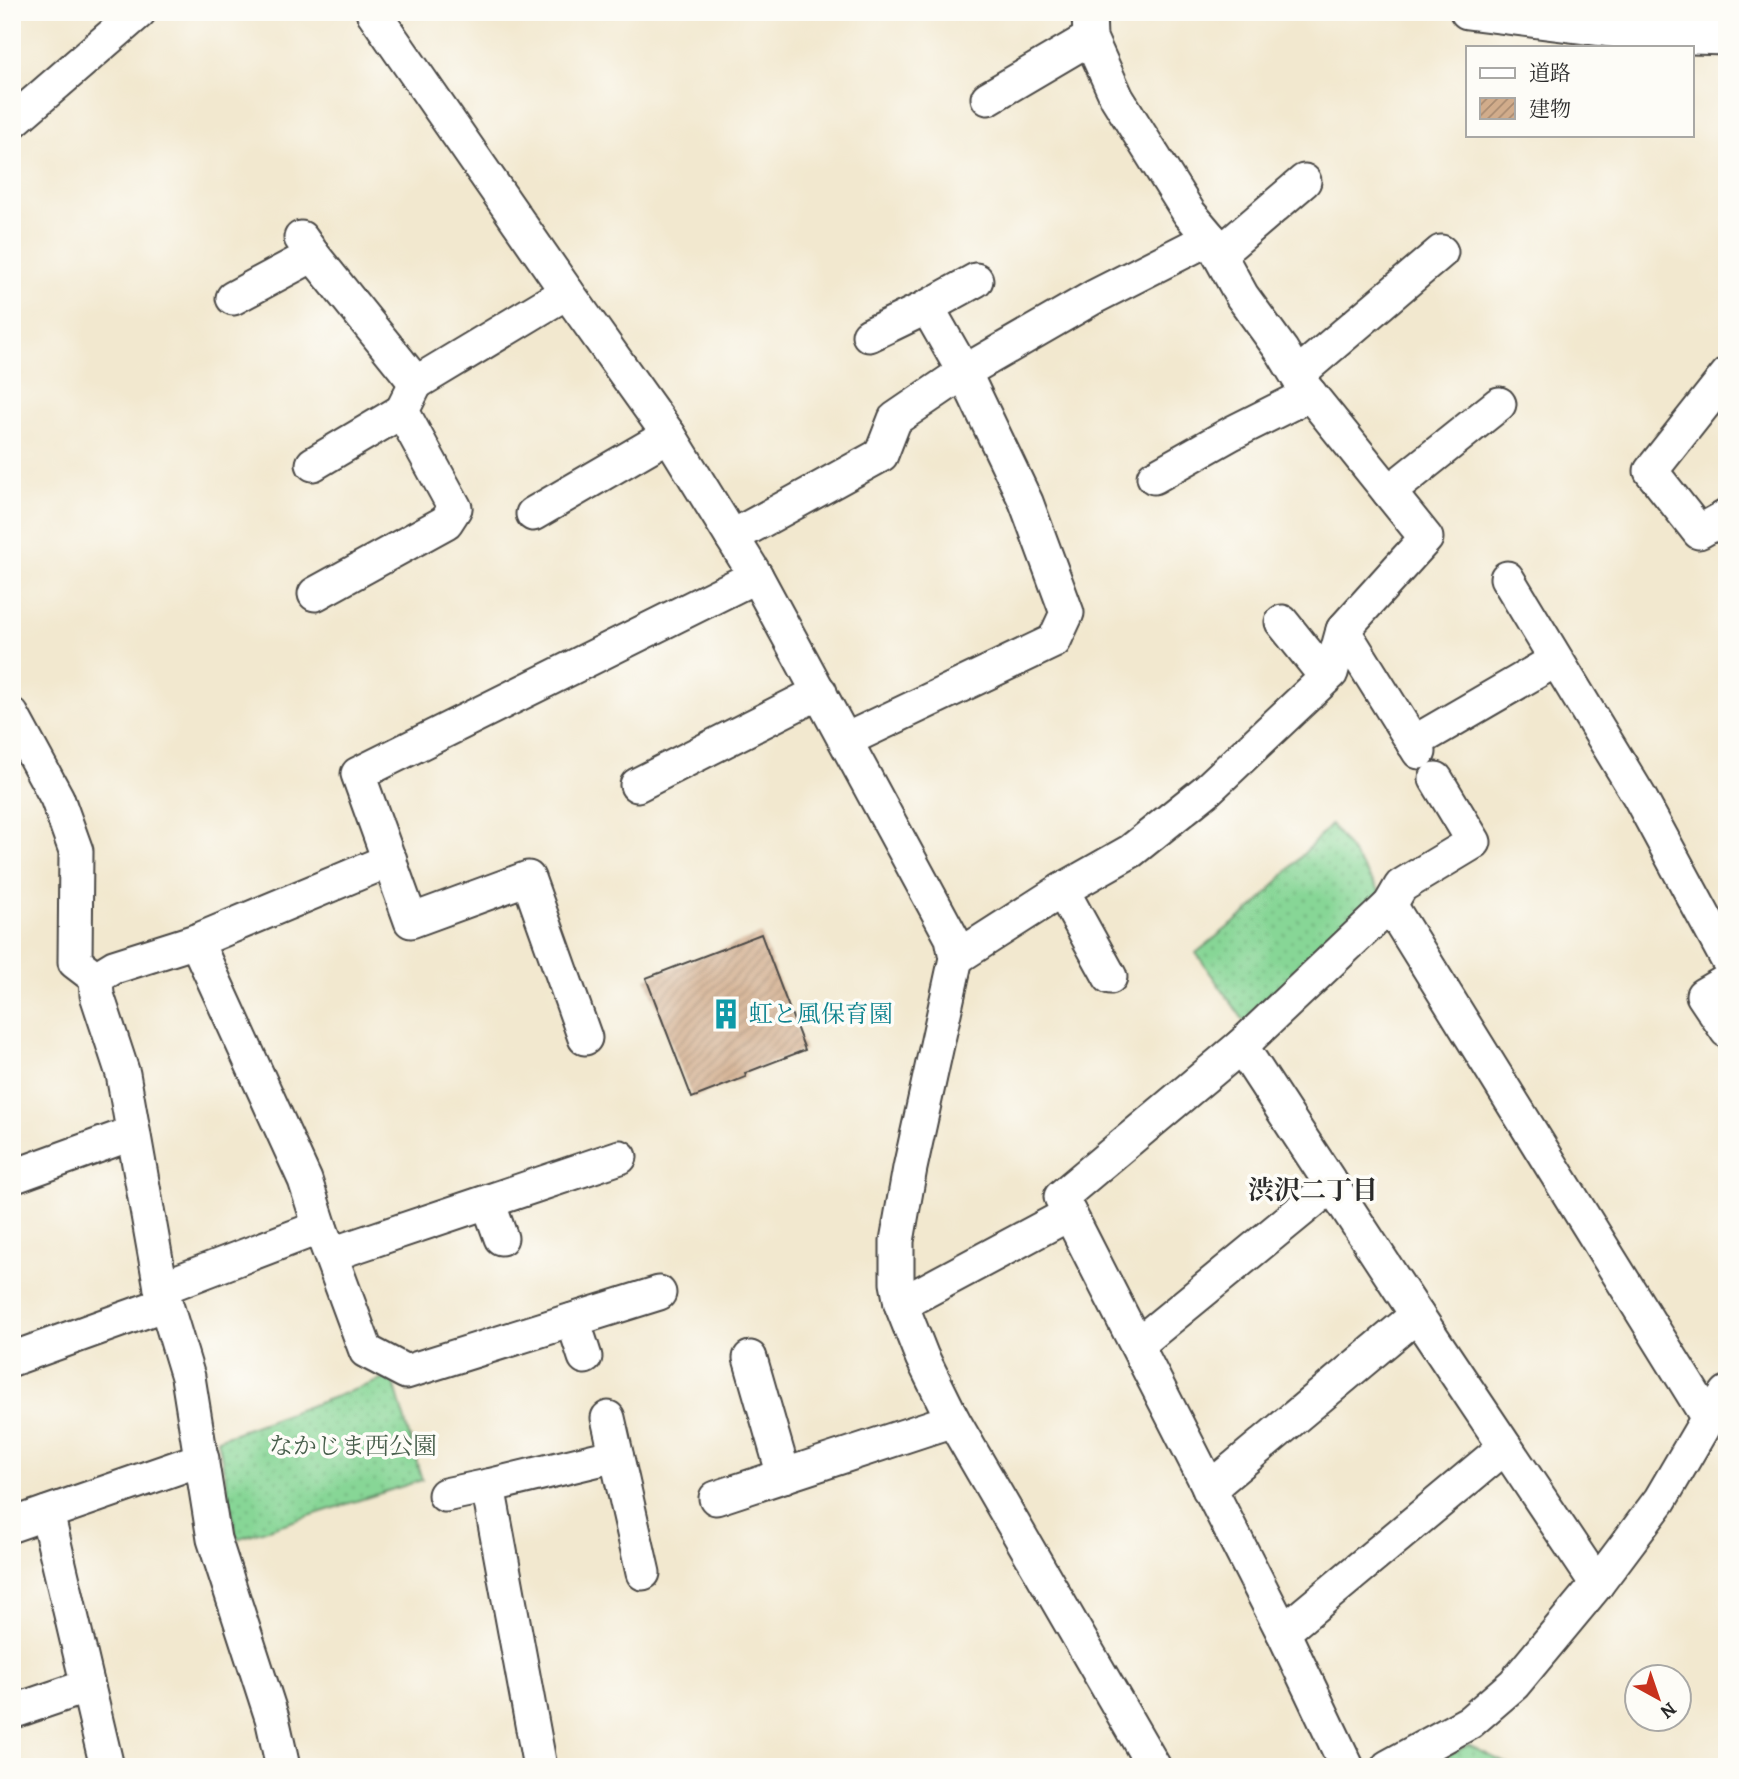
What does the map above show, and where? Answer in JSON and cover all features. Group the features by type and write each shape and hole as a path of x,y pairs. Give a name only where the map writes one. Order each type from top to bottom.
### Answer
{"street":[{"path":"12,122 139,12"},
{"path":"373,12 669,435 756,576 953,938 956,958 910,1168 897,1241 897,1283 901,1304 922,1357 953,1420 1154,1767"},
{"path":"1467,12 1657,36 1727,38"},
{"path":"956,958 1062,890 1131,851 1207,790 1331,673 1343,630 1426,538 1303,384 1242,296 1214,246 1189,213 1117,98 1089,25 988,98"},
{"path":"732,537 881,455 895,419 964,372 1094,296 1214,246 1304,181"},
{"path":"233,298 307,246 409,397 455,509 446,522 315,594"},
{"path":"1154,477 1232,433 1303,384 1441,252"},
{"path":"869,335 976,280"},
{"path":"313,464 567,292"},
{"path":"846,740 1054,640 1067,613 1026,502 964,372 927,307"},
{"path":"1727,375 1651,471 1699,532 1727,516"},
{"path":"1389,492 1499,404"},
{"path":"533,513 669,435"},
{"path":"586,1038 528,878 411,921 358,774 756,576"},
{"path":"1507,578 1639,796 1727,959"},
{"path":"1283,622 1326,677"},
{"path":"1343,630 1474,842 1401,886 1390,905 1241,1046 1060,1197 1283,1632 1348,1767"},
{"path":"1422,758 1556,660"},
{"path":"637,785 820,692"},
{"path":"12,715 57,798 76,851 75,962 96,978 97,995 124,1074 163,1296 188,1377 214,1539 272,1718 283,1767"},
{"path":"96,978 114,967 196,942 390,860"},
{"path":"1062,890 1110,977"},
{"path":"1388,1767 1470,1721 1514,1684 1597,1584 1660,1500 1717,1406 1390,905"},
{"path":"196,942 306,1180 366,1351 407,1372 659,1293"},
{"path":"1727,981 1703,995 1727,1031"},
{"path":"1241,1046 1597,1584"},
{"path":"12,1177 133,1133"},
{"path":"12,1359 163,1296 326,1241 488,1202 620,1157"},
{"path":"1137,1345 1332,1185"},
{"path":"488,1202 501,1238"},
{"path":"901,1304 1069,1214"},
{"path":"1209,1489 1417,1315"},
{"path":"573,1320 585,1357"},
{"path":"750,1358 784,1476"},
{"path":"608,1418 643,1573"},
{"path":"716,1498 953,1420"},
{"path":"1283,1632 1505,1447"},
{"path":"445,1495 616,1455"},
{"path":"12,1525 202,1459"},
{"path":"488,1486 540,1767"},
{"path":"47,1513 107,1767"},
{"path":"12,1712 88,1686"}],"green space":[{"path":"1331,824 1381,893 1247,1025 1196,953 1257,904"},
{"name":"なかじま西公園","path":"392,1376 422,1480 237,1539 218,1439"},
{"path":"1468,1745 1513,1767 1439,1767 1436,1761"}],"building":[{"name":"虹と風保育園","path":"761,934 805,1050 745,1073 746,1077 692,1098 646,978"}],"place":[{"name":"虹と風保育園","path":"726,1014"}],"district":[{"name":"渋沢二丁目","path":"1313,1190"}]}
